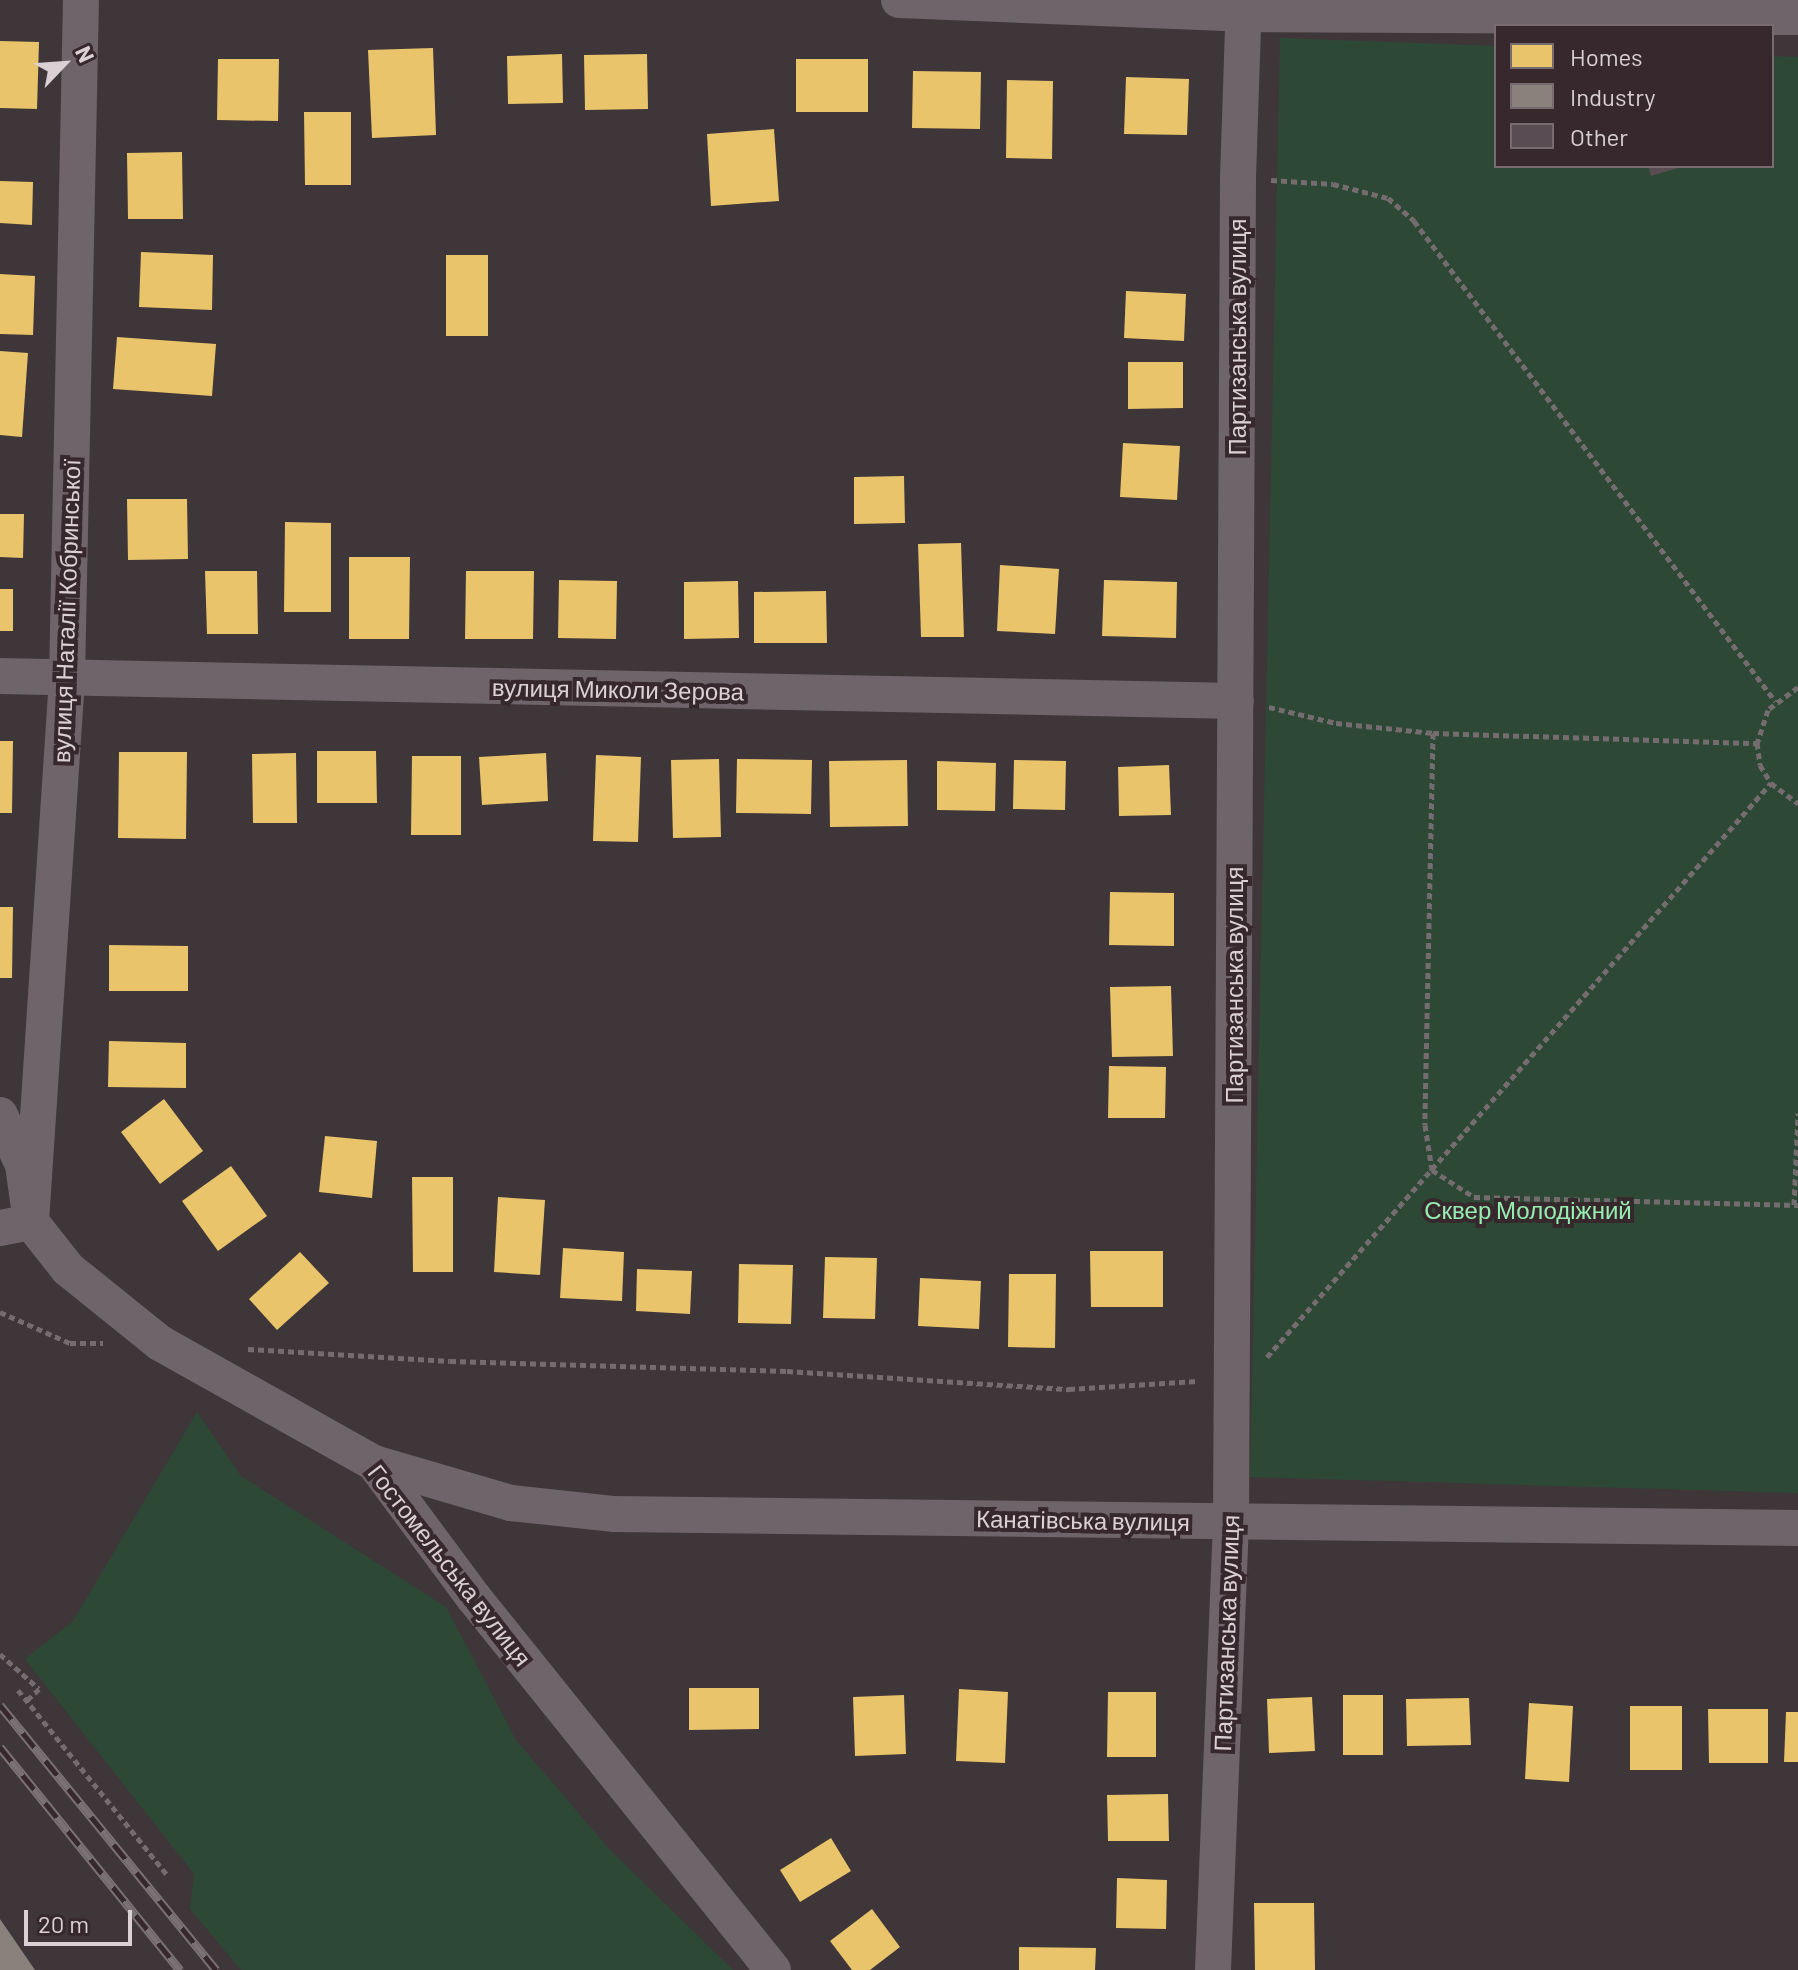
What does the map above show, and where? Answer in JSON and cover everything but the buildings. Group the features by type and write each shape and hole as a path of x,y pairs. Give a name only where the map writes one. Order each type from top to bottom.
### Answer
{"street":[{"name":"вулиця Наталії Кобринської","path":"16,1225 67,678 81,0"},
{"path":"899,0 1798,17"},
{"name":"Партизанська вулиця","path":"1213,1970 1231,1521 1238,178 1244,7"},
{"name":"вулиця Миколи Зерова","path":"0,676 1236,701"},
{"path":"0,1115 23,1165 16,1225"},
{"name":"Гостомельська вулиця","path":"16,1225 160,1343 374,1463 474,1598 773,1970"},
{"name":"Канатівська вулиця","path":"374,1463 511,1503 614,1514 1798,1528"}],"path":[{"path":"1238,178 1333,184 1388,198 1414,221 1775,701"},
{"path":"1798,687 1775,701 1762,721 1757,743 1760,765 1771,783 1798,803"},
{"path":"1236,701 1336,723 1433,733 1757,743"},
{"path":"1433,733 1425,1125 1432,1170 1474,1197 1796,1205 1798,1113"},
{"path":"235,1348 450,1361 787,1371 1069,1389 1231,1379 1255,1371 1771,783"},
{"path":"0,1312 70,1343 160,1343"},
{"path":"0,1654 39,1689 26,1701"},
{"path":"18,1690 168,1876"}],"green space":[{"name":"Сквер Молодіжний","path":"1280,38 1494,46 1494,168 1774,168 1774,56 1798,57 1798,1493 1250,1477"},
{"path":"197,1412 241,1476 446,1607 516,1740 610,1850 733,1970 241,1970 190,1909 194,1874 25,1659 73,1621"}],"railway":[{"path":"0,1705 216,1970"},
{"path":"0,1747 180,1970"}]}
